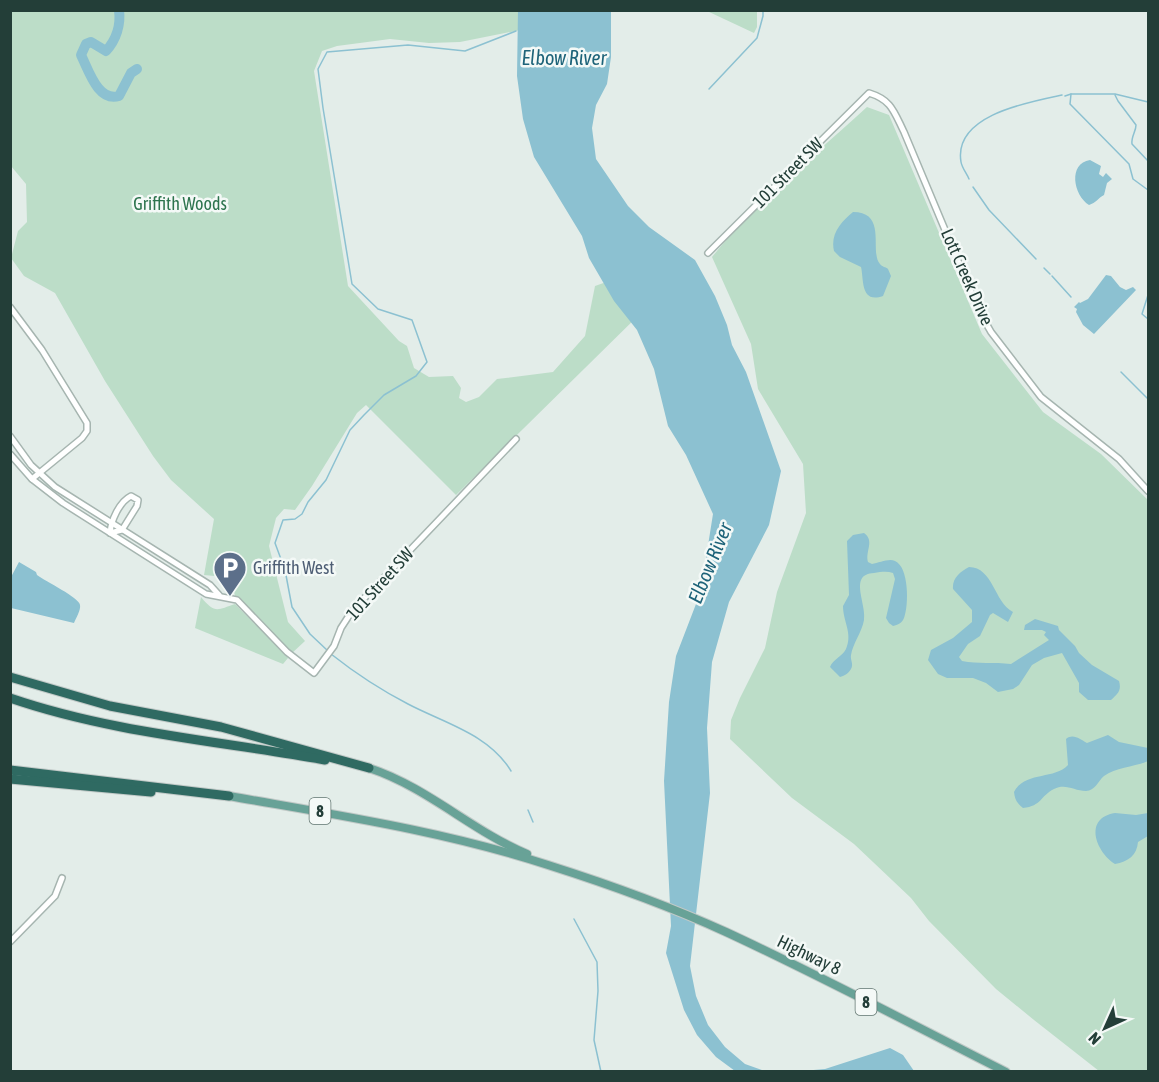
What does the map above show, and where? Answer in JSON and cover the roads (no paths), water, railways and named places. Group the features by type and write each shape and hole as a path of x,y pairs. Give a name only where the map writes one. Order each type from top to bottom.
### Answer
{"highway":[{"path":"10,677 110,706 221,727 369,768"},
{"path":"10,698 102,724 369,768"},
{"path":"10,770 229,796"},
{"path":"10,779 208,798 229,796"}],"main road":[{"name":"Highway 8","path":"369,768 411,786 506,844 592,880"},
{"name":"Highway 8","path":"229,796 410,828 525,858 592,880 725,932 1006,1071"}],"street":[{"name":"101 Street SW","path":"708,253 869,93"},
{"name":"Lott Creek Drive","path":"869,93 883,97 892,108 979,311 992,332 1041,397 1119,459 1149,491"},
{"path":"10,307 42,350 87,423 87,430 82,438 32,479"},
{"path":"10,436 24,457 55,487 210,585 220,596"},
{"name":"101 Street SW","path":"220,596 237,600 287,652 314,673 332,649 351,611 516,439"},
{"path":"10,454 32,479 53,497 206,594 220,596"},
{"path":"135,496 138,504 122,530 110,533 111,523 127,497 135,496"},
{"path":"10,942 55,896 62,878"}],"water":[{"name":"Elbow River","path":"518,10 611,11 611,57 607,84 596,105 592,128 596,159 628,206 649,227 695,260 715,296 727,325 732,345 746,372 781,471 769,525 729,602 712,662 707,728 710,793 690,966 696,996 708,1025 725,1047 745,1064 765,1071 735,1071 716,1057 697,1035 684,1010 666,953 671,926 664,781 669,702 676,656 696,604 713,514 686,455 668,426 654,369 637,330 614,301 589,258 582,236 534,157 523,119 517,76"},
{"path":"1090,160 1101,166 1099,174 1103,177 1106,173 1112,179 1107,183 1104,195 1089,205 1079,194 1075,180 1078,167"},
{"path":"853,212 864,214 874,225 877,258 881,265 888,269 891,276 883,296 870,297 864,289 861,267 840,257 834,251 835,234 844,220"},
{"path":"1106,275 1111,276 1120,287 1126,290 1133,287 1136,290 1094,334 1083,325 1074,307 1079,302 1088,299"},
{"path":"864,533 869,539 868,562 872,564 893,560 900,565 907,587 906,612 900,624 895,626 886,618 895,579 893,573 866,575 860,584 864,620 852,651 852,667 840,677 830,667 844,652 848,643 843,606 849,595 847,541 853,535"},
{"path":"19,562 78,602 80,609 74,623 11,608 11,577"},
{"path":"969,567 983,573 1001,601 1013,612 1008,622 993,613 990,615 980,636 968,644 959,657 962,661 1011,664 1049,640 1044,635 1046,632 1042,630 1024,630 1025,625 1035,619 1058,626 1079,653 1092,665 1119,681 1120,687 1117,694 1111,700 1088,700 1079,692 1079,683 1062,653 1044,658 1032,665 1019,685 1013,689 998,692 986,683 973,678 947,678 938,674 928,660 931,650 953,638 972,622 972,610 953,589 957,576"},
{"path":"1108,735 1119,742 1148,748 1148,761 1109,773 1089,791 1058,787 1029,807 1023,808 1018,803 1014,792 1019,785 1032,778 1055,773 1068,765 1066,739 1074,737 1087,743"},
{"path":"1115,813 1136,815 1148,813 1148,836 1138,842 1136,851 1131,857 1115,864 1102,852 1096,836 1096,828 1105,816"},
{"path":"890,1048 903,1055 914,1071 802,1071 825,1069"}],"waterway":[{"path":"119,10 117,32 106,51 91,42 86,44 81,55 95,84 105,94 112,97 119,96 131,73 137,69"},
{"path":"709,89 757,38 763,10"},
{"path":"328,651 310,634 292,607 285,570 275,543 283,520 295,519 302,514 308,502 326,480 350,430 384,395 416,376 427,362 412,320 378,309 352,284 318,69 327,52 408,45 465,51 516,31"},
{"path":"1071,94 1070,104 1129,164 1133,179 1148,190"},
{"path":"1065,96 1115,94 1148,102"},
{"path":"969,179 961,162 962,146 969,133 981,122 1013,107 1062,95"},
{"path":"1115,95 1136,125 1132,144 1148,161"},
{"path":"973,187 989,210 1036,259"},
{"path":"1044,268 1050,274"},
{"path":"1052,276 1071,297"},
{"path":"1148,295 1142,314 1148,319"},
{"path":"1121,372 1148,399"},
{"path":"331,654 388,693 478,739 502,758 511,771"},
{"path":"528,810 533,822"},
{"path":"574,919 597,962 598,991 594,1040 601,1072"}],"place":[{"name":"Griffith West","path":"230,597"}],"park label":[{"name":"Griffith Woods","path":"180,204"}]}
